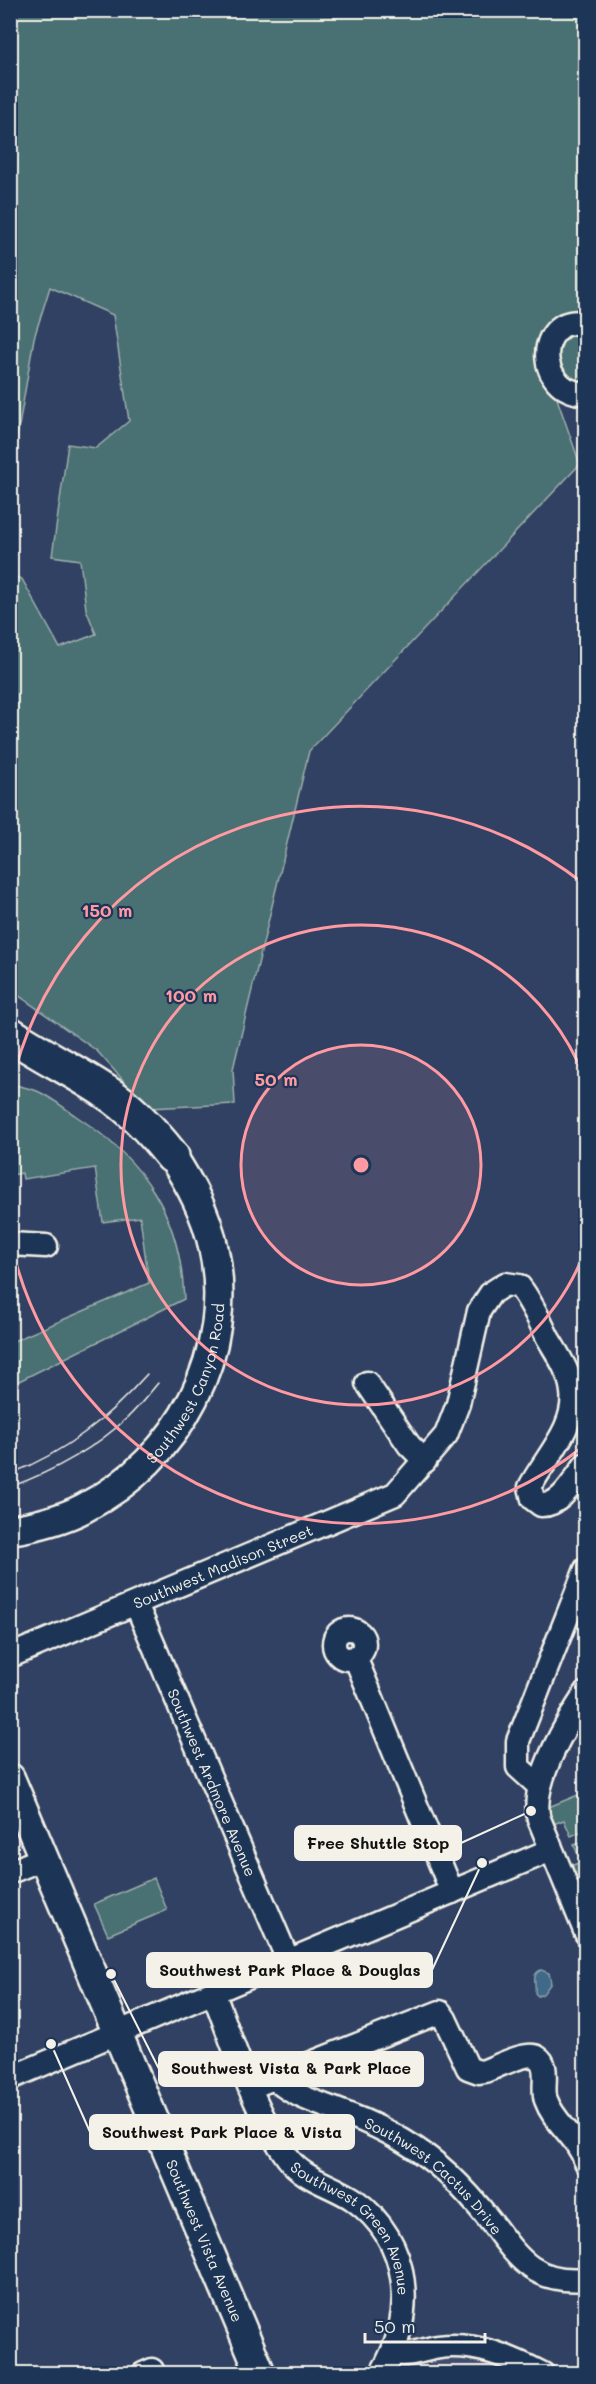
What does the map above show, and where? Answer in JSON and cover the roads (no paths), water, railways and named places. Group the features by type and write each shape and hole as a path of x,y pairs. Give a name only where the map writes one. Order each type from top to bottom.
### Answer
{"highway":[{"path":"10,1034 107,1092 116,1121 161,1155"},
{"path":"10,1053 112,1107"}],"main road":[{"name":"Southwest Canyon Road","path":"10,1515 58,1503 107,1478 143,1447 160,1426 185,1384 194,1361 202,1329 204,1272 189,1215 161,1155"},
{"name":"Southwest Canyon Road","path":"10,1530 48,1522 82,1509 132,1477 174,1433 202,1381 214,1344 217,1322 217,1264 203,1212 189,1184 161,1155"},
{"name":"Southwest Vista Avenue","path":"10,1778 261,2373"}],"street":[{"path":"585,321 568,323 561,327 551,337 547,357 549,368 561,385 571,391 585,394"},
{"path":"10,1244 46,1246"},
{"name":"Southwest Madison Street","path":"10,1656 391,1496 438,1446 453,1419 479,1311 485,1300 505,1284 519,1286 527,1296 561,1361 572,1392 573,1402 565,1428 530,1487 533,1499 541,1505 553,1503 563,1495 585,1464"},
{"path":"367,1383 409,1445 425,1461"},
{"path":"539,1786 518,1767 519,1741 585,1569"},
{"name":"Southwest Ardmore Avenue","path":"136,1604 288,1960"},
{"path":"355,1658 452,1892"},
{"path":"585,1693 566,1725 539,1786 537,1811 585,1932"},
{"path":"10,2078 551,1850"},
{"path":"10,1872 44,1858"},
{"name":"Southwest Green Avenue","path":"213,1992 251,2087 272,2133 289,2160 304,2173 355,2201 385,2232 391,2242 401,2272 404,2295 402,2326 393,2353 381,2373"},
{"path":"251,2087 429,2014 440,2012 468,2068 478,2072 485,2071 526,2055 541,2060 545,2072 543,2090 547,2105 575,2140 585,2162"},
{"name":"Southwest Cactus Drive","path":"274,2078 297,2096 384,2130 417,2149 448,2174 480,2208 520,2261 552,2277 585,2279"},
{"path":"393,2353 403,2355 440,2347 473,2347 496,2353 543,2373"}],"tram line":[{"path":"10,1474 50,1455 85,1432 117,1405 147,1374"},
{"path":"10,1487 57,1467 87,1450 131,1414 158,1383"}],"place":[{"name":"Free Shuttle Stop","path":"531,1811"},
{"name":"Southwest Park Place & Douglas","path":"482,1863"},
{"name":"Southwest Vista & Park Place","path":"111,1974"},
{"name":"Southwest Park Place & Vista","path":"51,2044"}]}
